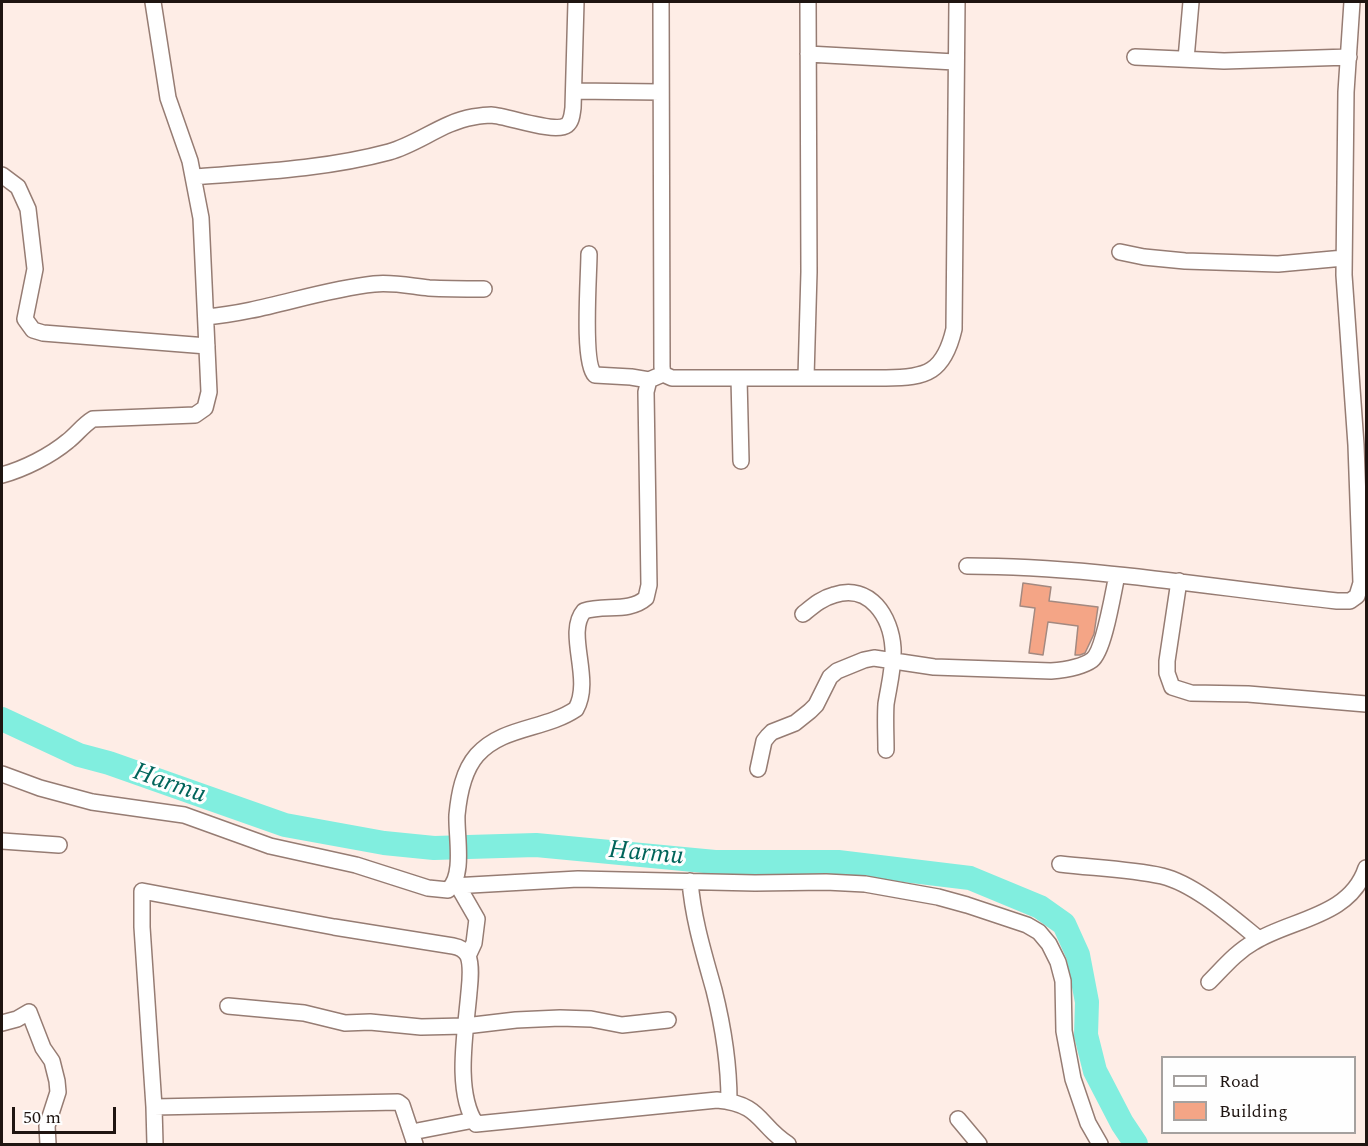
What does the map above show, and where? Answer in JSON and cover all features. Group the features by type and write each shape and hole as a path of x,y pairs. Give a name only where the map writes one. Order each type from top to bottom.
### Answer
{"street":[{"path":"2,475 23,467 60,446 93,419 195,416 205,408 209,392 201,218 194,177 168,98 153,2"},
{"path":"194,177 285,170 354,160 400,148 454,123 482,116 508,118 561,128 570,122 574,91 576,2"},
{"path":"661,2 662,367 646,392 649,585 646,598 632,606 593,608 584,611 577,622 582,693 576,710 554,721 506,735 479,753 468,766 457,816 456,886 477,919 474,944 468,956 470,986 465,1026 464,1081 474,1120 476,1124 481,1125 698,1101 729,1101 753,1111 788,1144"},
{"path":"806,377 808,2"},
{"path":"589,254 590,369 595,375 672,378 917,377 929,372 938,365 946,353 954,329 957,2"},
{"path":"1186,59 1191,2"},
{"path":"967,566 1028,567 1179,581 1337,601 1360,599 1356,445 1348,349 1344,258 1346,103 1352,2"},
{"path":"808,54 955,62"},
{"path":"1135,57 1224,61 1348,57"},
{"path":"574,91 660,92"},
{"path":"2,174 18,187 28,209 35,259 25,319 33,330 43,333 207,346"},
{"path":"1120,252 1185,261 1278,264 1344,258"},
{"path":"206,317 250,311 326,292 374,284 396,283 442,289 484,289"},
{"path":"739,378 741,461"},
{"path":"758,769 764,741 768,735 795,723 810,711 816,705 830,677 850,664 874,658 934,667 1042,671 1059,670 1086,663 1096,656 1100,649 1118,575"},
{"path":"1179,581 1167,661 1168,681 1172,687 1191,693 1248,694 1366,704"},
{"path":"803,614 826,597 846,592 866,596 877,605 888,625 893,661 886,707 886,750"},
{"path":"2,774 40,788 92,802 183,815 270,846 356,865 428,888 448,890 456,886 557,879 865,884 938,897 1027,925 1039,932 1049,944 1058,962 1063,981 1064,1031 1073,1078 1088,1123 1100,1144"},
{"path":"2,841 59,845"},
{"path":"1060,864 1164,877 1214,904 1259,939"},
{"path":"1209,982 1238,954 1259,939 1335,906 1358,886 1366,868"},
{"path":"690,881 696,923 726,1047 729,1101"},
{"path":"155,1144 142,927 142,891 334,927 453,946 463,950 468,956"},
{"path":"228,1005 297,1012 345,1023 370,1022 421,1027 465,1026 554,1018 591,1019 622,1025 668,1020"},
{"path":"2,1023 18,1019 29,1012 42,1046 52,1061 58,1092 47,1126 48,1144"},
{"path":"154,1107 398,1102 402,1105 414,1141 474,1120"},
{"path":"958,1119 980,1144"}],"building":[{"path":"1023,583 1051,587 1049,601 1098,607 1094,634 1085,653 1075,655 1078,626 1048,622 1043,655 1029,653 1035,608 1020,606"}],"waterway":[{"name":"Harmu","path":"2,719 79,755 109,763 285,825 384,843 434,848 536,845 715,862 838,862 970,878 1040,907 1064,924 1078,955 1087,1002 1086,1035 1095,1071 1122,1123 1136,1144"}]}
